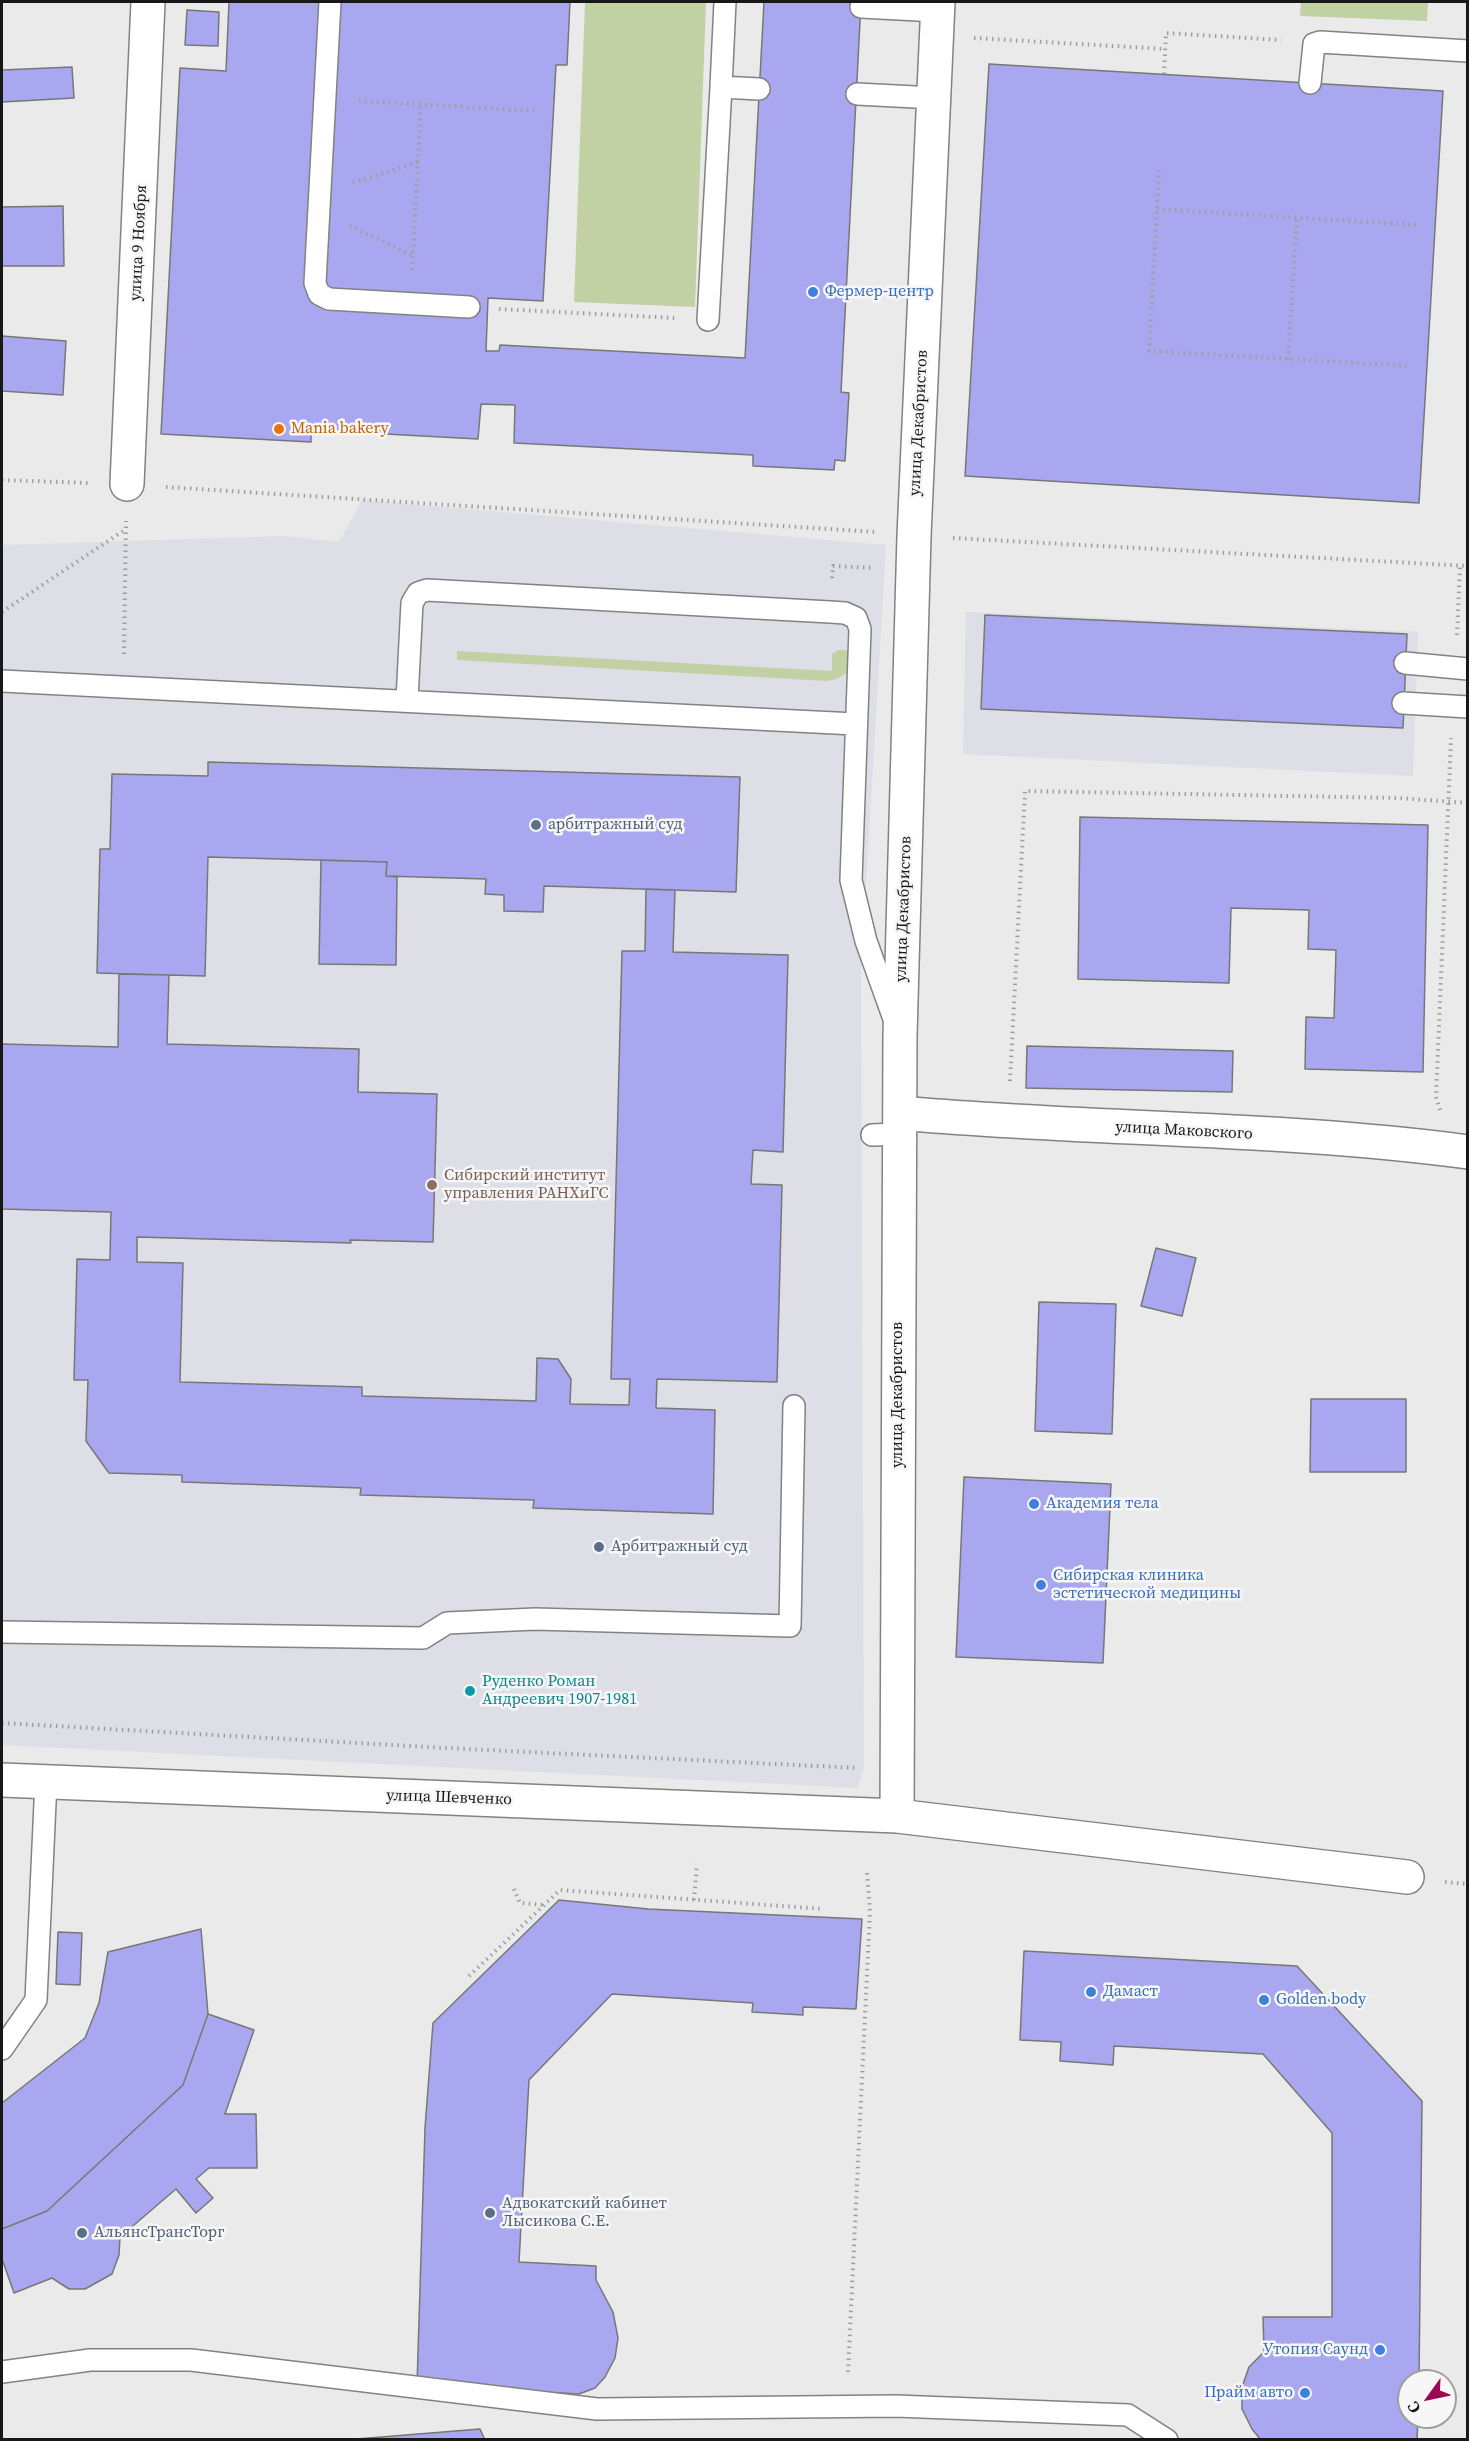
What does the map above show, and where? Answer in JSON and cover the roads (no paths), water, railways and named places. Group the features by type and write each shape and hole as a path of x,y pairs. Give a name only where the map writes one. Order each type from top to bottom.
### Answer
{"street":[{"name":"улица 9 Ноября","path":"127,484 148,2"},
{"name":"улица Декабристов","path":"897,1816 898,1722 890,1127 900,1036 914,536 937,6"},
{"name":"улица Маковского","path":"890,1127 1008,1123 1392,1141 1461,1151"},
{"name":"улица Шевченко","path":"2,1780 897,1816 1407,1877"}],"lane":[{"path":"330,2 315,283 319,294 329,299 478,308"},
{"path":"708,320 725,2"},
{"path":"861,7 937,6"},
{"path":"1310,83 1314,44 1320,42 1467,51"},
{"path":"721,87 759,89"},
{"path":"857,94 934,98"},
{"path":"407,700 412,603 418,593 427,590 807,610 845,613 856,618 860,629 851,880 866,941 900,1036"},
{"path":"1405,663 1461,668"},
{"path":"2,681 855,724"},
{"path":"1403,704 1460,707"},
{"path":"2,1632 423,1638 447,1623 535,1619 790,1626 794,1406"},
{"path":"2,2049 36,2000 46,1781"},
{"path":"2,2372 90,2360 191,2360 597,2409 846,2406 1128,2415 1167,2439"}],"place":[{"name":"Фермер-центр","path":"813,292"},
{"name":"Mania bakery","path":"279,429"},
{"name":"арбитражный суд","path":"536,825"},
{"name":"Сибирский институт управления РАНХиГС","path":"432,1185"},
{"name":"Академия тела","path":"1034,1504"},
{"name":"Арбитражный суд","path":"599,1547"},
{"name":"Сибирская клиника эстетической медицины","path":"1041,1585"},
{"name":"Руденко Роман Андреевич 1907-1981","path":"470,1691"},
{"name":"Дамаст","path":"1091,1992"},
{"name":"Golden body","path":"1264,2000"},
{"name":"Адвокатский кабинет Лысикова С.Е.","path":"490,2213"},
{"name":"АльянсТрансТорг","path":"82,2233"},
{"name":"Утопия Саунд","path":"1380,2350"},
{"name":"Прайм авто","path":"1305,2393"}]}
